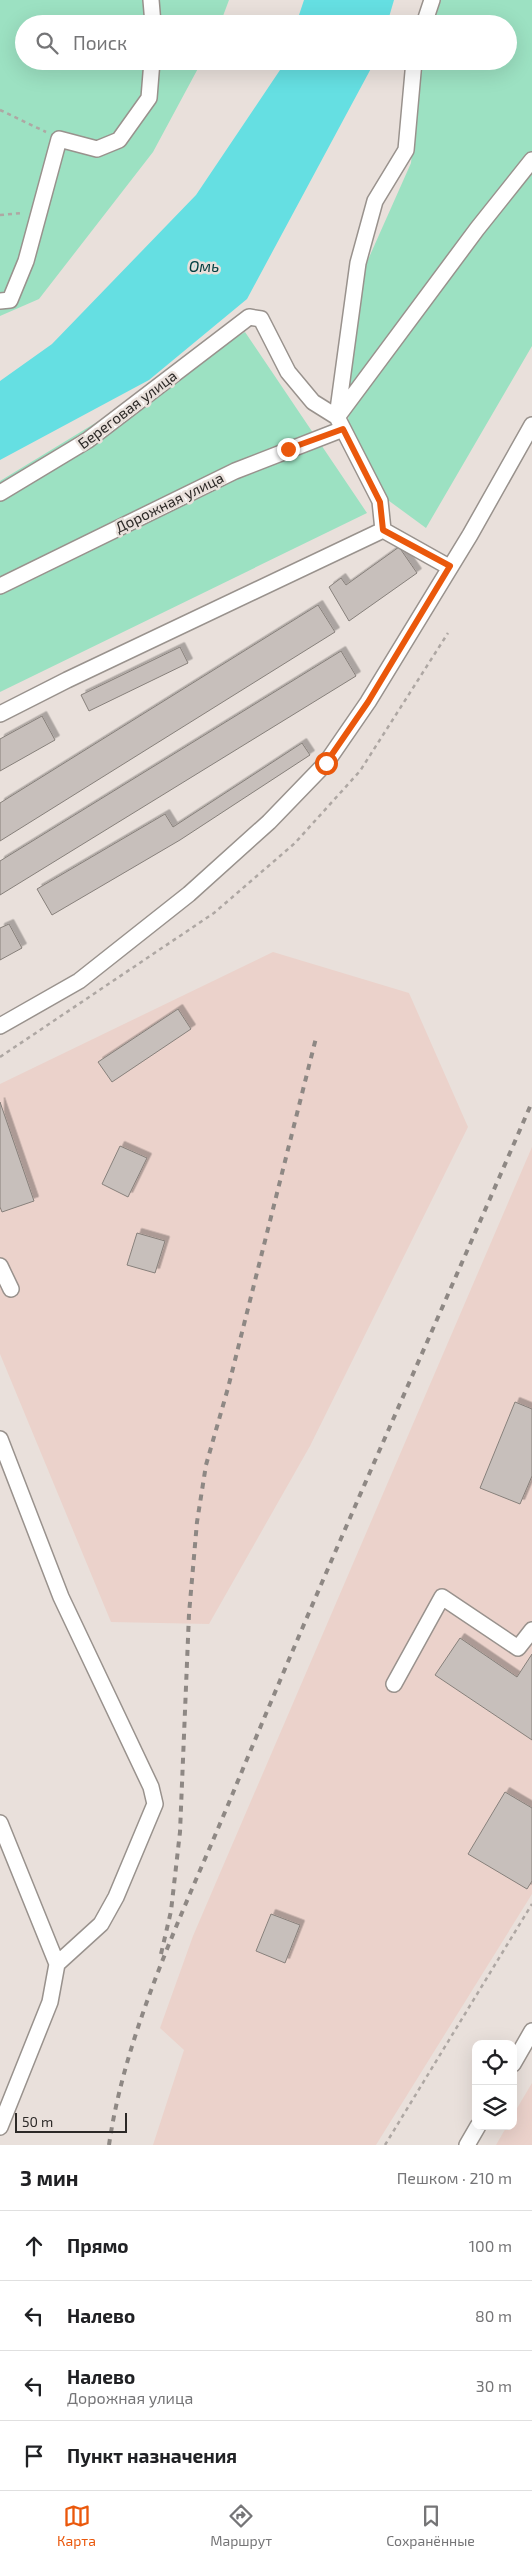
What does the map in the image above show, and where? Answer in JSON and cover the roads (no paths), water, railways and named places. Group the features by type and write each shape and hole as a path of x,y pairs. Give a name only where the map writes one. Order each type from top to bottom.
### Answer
{"street":[{"path":"151,0 152,15"},
{"path":"427,15 432,0"},
{"path":"0,301 10,300 26,261 59,138 97,148 119,140 149,98 151,70"},
{"path":"383,530 380,502 340,423 358,262 375,201 406,150 413,70"},
{"path":"340,423 477,229 532,160"},
{"name":"Береговая улица","path":"0,492 88,440 248,317 260,319 288,372 313,402 340,423"},
{"name":"Дорожная улица","path":"0,586 235,470 340,423"},
{"path":"0,1026 79,981 189,894 288,802 326,763 368,702 532,425"},
{"path":"383,530 450,566"},
{"path":"0,714 67,680 383,530"},
{"path":"0,1266 10,1288"},
{"path":"0,1439 61,1597 151,1787 155,1804 116,1898 101,1924 57,1964"},
{"path":"394,1684 442,1597 518,1648 532,1630"},
{"path":"0,1823 57,1964 50,2002 0,2126"},
{"path":"517,2057 532,2030"},
{"path":"467,2145 476,2130"}],"water":[{"path":"304,0 394,0 390,15 299,15"},
{"name":"Омь","path":"280,70 370,70 247,299 149,380 0,460 0,381 52,344 196,195"}],"railway":[{"path":"161,1954 171,1911 180,1832 189,1614 197,1522 206,1465 228,1388 316,1038"},
{"path":"109,2145 117,2100 129,2055 144,2009 179,1919 308,1616 532,1102"}]}
